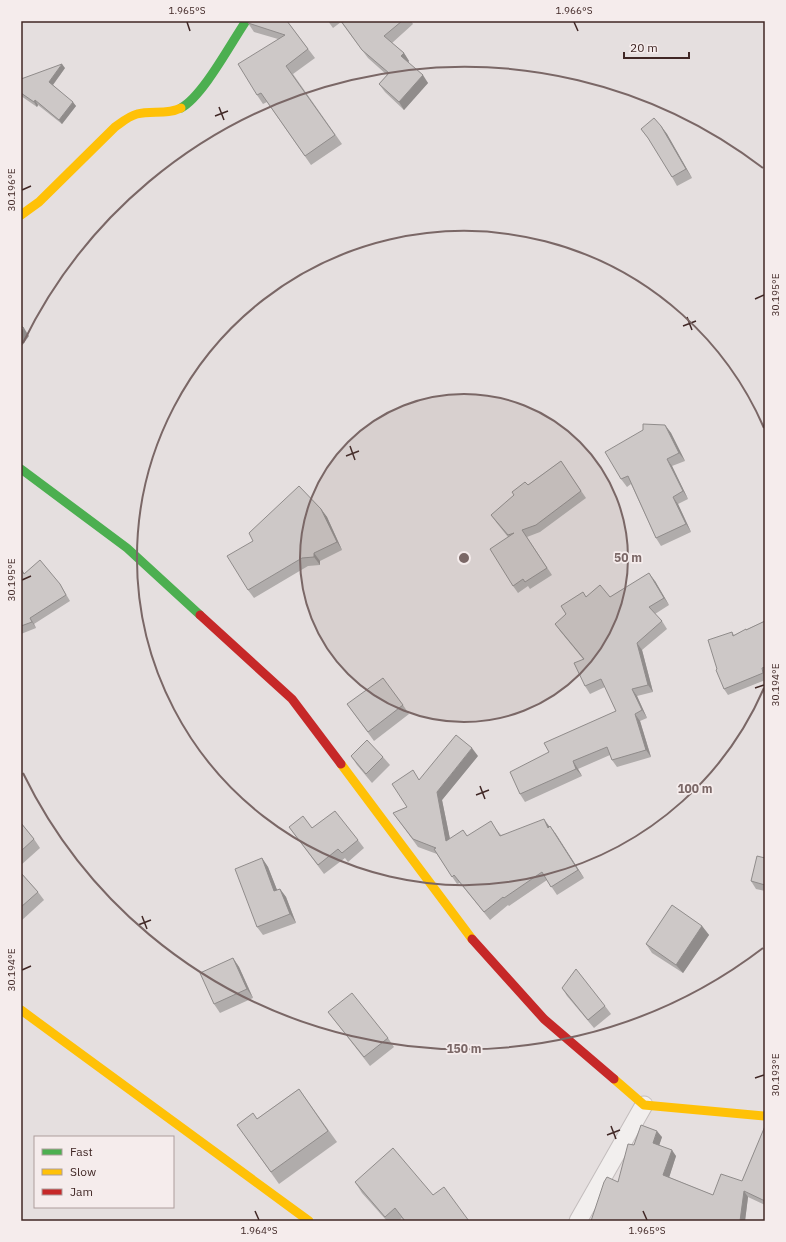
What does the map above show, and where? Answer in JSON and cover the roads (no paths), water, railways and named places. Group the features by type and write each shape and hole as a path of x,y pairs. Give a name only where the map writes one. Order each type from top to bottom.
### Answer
{"street":[{"path":"21,215 39,202 126,118 140,113 165,113 184,107 198,94 246,21"},
{"path":"21,469 127,548 292,699 476,946 544,1019 644,1104 765,1116"},
{"path":"21,1010 309,1221"},
{"path":"578,1221 644,1104"}]}
